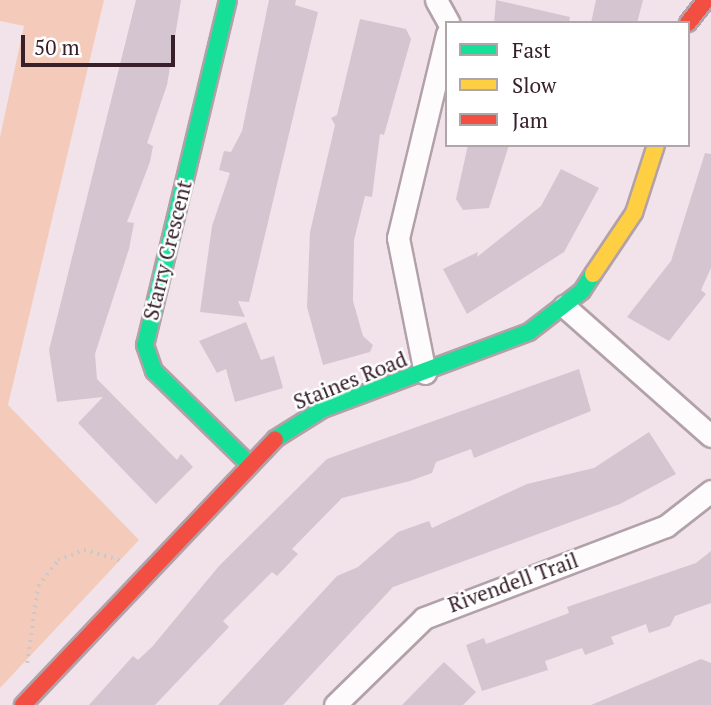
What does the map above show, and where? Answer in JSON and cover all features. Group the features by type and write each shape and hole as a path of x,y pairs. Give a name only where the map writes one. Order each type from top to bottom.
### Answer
{"street":[{"name":"Starry Crescent","path":"228,0 145,345 154,371 248,463"},
{"path":"436,0 448,21"},
{"path":"690,21 706,0"},
{"path":"425,373 398,239 445,42"},
{"name":"Staines Road","path":"23,705 248,463 304,419 529,332 564,306 619,242 655,147"},
{"path":"564,306 711,436"},
{"name":"Rivendell Trail","path":"335,705 424,618 666,526 711,491"}],"path":[{"path":"27,663 38,586 58,560 83,550 123,561"}],"shaded area":[{"path":"0,0 104,0 8,405 139,540 0,688 0,137 24,26 0,21"}],"building":[{"path":"136,0 181,0 167,85 147,143 153,146 150,162 127,222 134,223 129,249 95,354 97,379 177,460 181,454 193,467 156,504 78,423 103,397 57,402 49,350"},
{"path":"269,0 296,0 295,5 318,12 249,302 238,301 245,317 200,312 212,226 230,173 219,170 224,151 231,152 242,131"},
{"path":"496,0 570,17 569,21 494,21"},
{"path":"596,0 643,0 638,21 591,21"},
{"path":"360,19 406,29 411,39 384,135 380,134 372,197 365,196 354,240 353,301 363,336 373,345 370,352 323,365 307,307 310,232 335,125 331,118 337,115"},
{"path":"468,147 508,147 489,208 463,210 456,199"},
{"path":"705,153 711,154 711,268 701,290 706,294 669,341 627,317 671,261"},
{"path":"561,169 599,188 564,252 467,314 443,269 478,252 477,257 541,206"},
{"path":"246,322 261,360 274,356 283,388 235,402 226,369 217,373 199,341"},
{"path":"579,369 591,411 474,458 471,449 436,462 432,473 410,481 342,498 292,549 298,554 277,576 272,572 223,621 229,627 155,705 89,705 133,656 138,660 152,647 219,566 327,459"},
{"path":"649,432 676,474 620,504 393,587 283,705 218,705 337,576 358,567 398,532 429,521 432,528 527,484 594,468"},
{"path":"711,551 711,603 675,616 670,626 649,633 646,624 611,637 614,644 585,655 582,648 545,661 548,670 482,691 466,645 484,638 486,644 569,613 567,607 696,563"},
{"path":"701,659 711,663 711,705 591,705"},
{"path":"444,662 476,692 463,705 402,705"}],"traffic: fast":[{"path":"228,0 145,345 154,371 248,463"},
{"path":"275,439 323,409 529,332 582,291 593,274"}],"traffic: slow":[{"path":"593,274 634,213 655,147"}],"traffic: jam":[{"path":"690,21 706,0"},
{"path":"23,705 275,439"}]}
